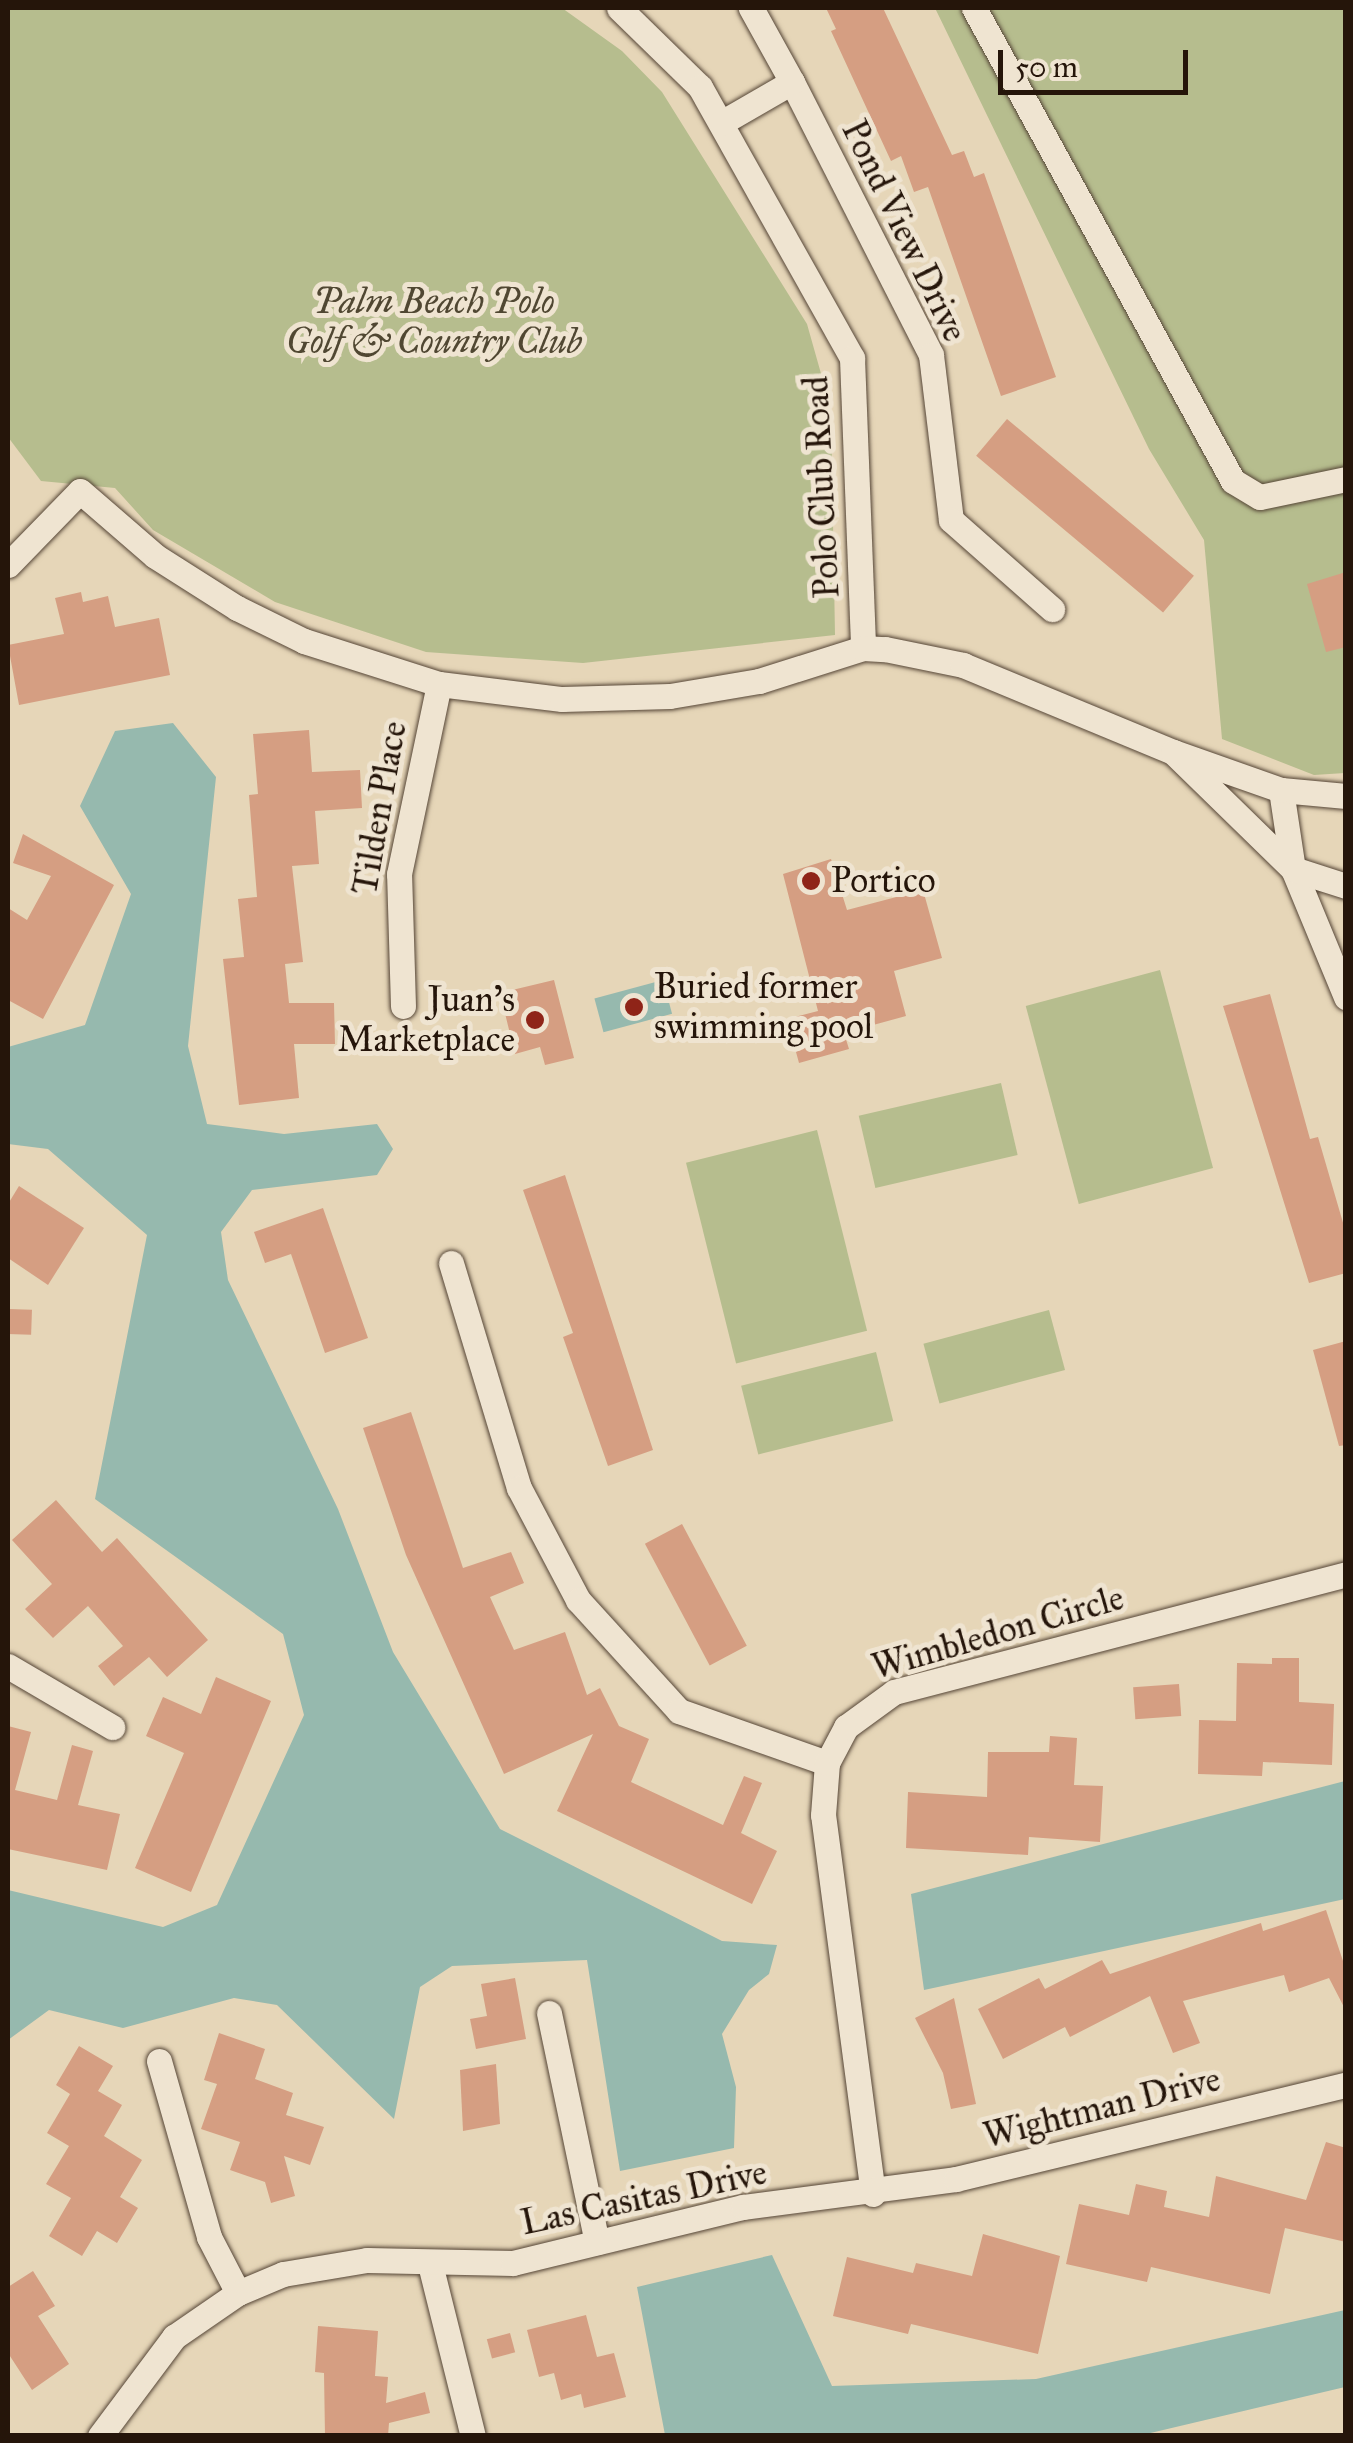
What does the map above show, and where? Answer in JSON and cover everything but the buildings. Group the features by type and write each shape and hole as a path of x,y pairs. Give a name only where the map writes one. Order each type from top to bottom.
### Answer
{"street":[{"name":"Polo Club Road","path":"619,8 700,86 852,358 858,396 863,648"},
{"name":"Pond View Drive","path":"751,8 931,355 951,520 1052,610"},
{"path":"974,8 1232,481 1260,497 1346,479"},
{"path":"721,123 792,82"},
{"path":"8,564 80,491 155,556 237,608 304,641 439,684 562,699 670,696 758,680 863,648 964,665 1173,752 1281,790 1346,796"},
{"name":"Tilden Place","path":"403,1006 398,874 439,684"},
{"path":"1173,752 1293,869 1346,886"},
{"path":"1281,790 1293,869 1346,998"},
{"path":"452,1263 519,1488 578,1600 679,1711 828,1763"},
{"name":"Wimbledon Circle","path":"874,2194 823,1816 828,1763 846,1728 894,1692 1346,1574"},
{"path":"8,1666 112,1727"},
{"path":"549,2012 597,2242"},
{"path":"159,2061 209,2237 238,2293"},
{"name":"Wightman Drive","path":"874,2194 1346,2085"},
{"name":"Las Casitas Drive","path":"100,2436 174,2337 238,2293 324,2264 492,2266 743,2207 874,2194"},
{"path":"430,2264 473,2436"}],"green space":[{"name":"Palm Beach Polo Golf & Country Club","path":"8,8 562,8 622,51 662,92 807,324 831,409 835,635 583,663 426,652 275,602 153,530 115,488 41,481 8,437"},
{"path":"935,8 1345,8 1345,773 1314,775 1222,739 1204,540 1149,449"},
{"path":"1160,970 1213,1168 1079,1204 1026,1006"},
{"path":"1001,1083 1018,1155 875,1188 859,1116"},
{"path":"817,1130 867,1331 736,1364 686,1163"},
{"path":"1049,1310 1065,1370 939,1404 923,1344"},
{"path":"876,1352 893,1421 758,1455 741,1386"}],"water":[{"path":"173,723 216,777 188,1046 207,1124 284,1134 377,1124 393,1149 377,1175 252,1190 221,1232 228,1280 338,1509 393,1652 500,1829 722,1941 777,1945 769,1974 749,1990 722,2034 736,2087 734,2148 620,2171 587,1960 452,1966 420,1987 394,2119 277,2005 234,1998 123,2028 49,2010 8,2040 8,1890 163,1927 217,1905 304,1715 283,1634 95,1499 147,1235 48,1149 8,1144 8,1047 85,1025 131,894 80,806 115,731"},
{"name":"Buried former swimming pool","path":"663,980 672,1014 603,1032 594,998"},
{"path":"1345,1781 1345,1899 924,1990 911,1894"},
{"path":"772,2255 832,2386 1036,2379 1345,2310 1345,2387 1142,2435 665,2435 637,2287"}],"place":[{"name":"Portico","path":"811,881"},
{"name":"Buried former swimming pool","path":"634,1007"},
{"name":"Juan's Marketplace","path":"535,1020"}]}
